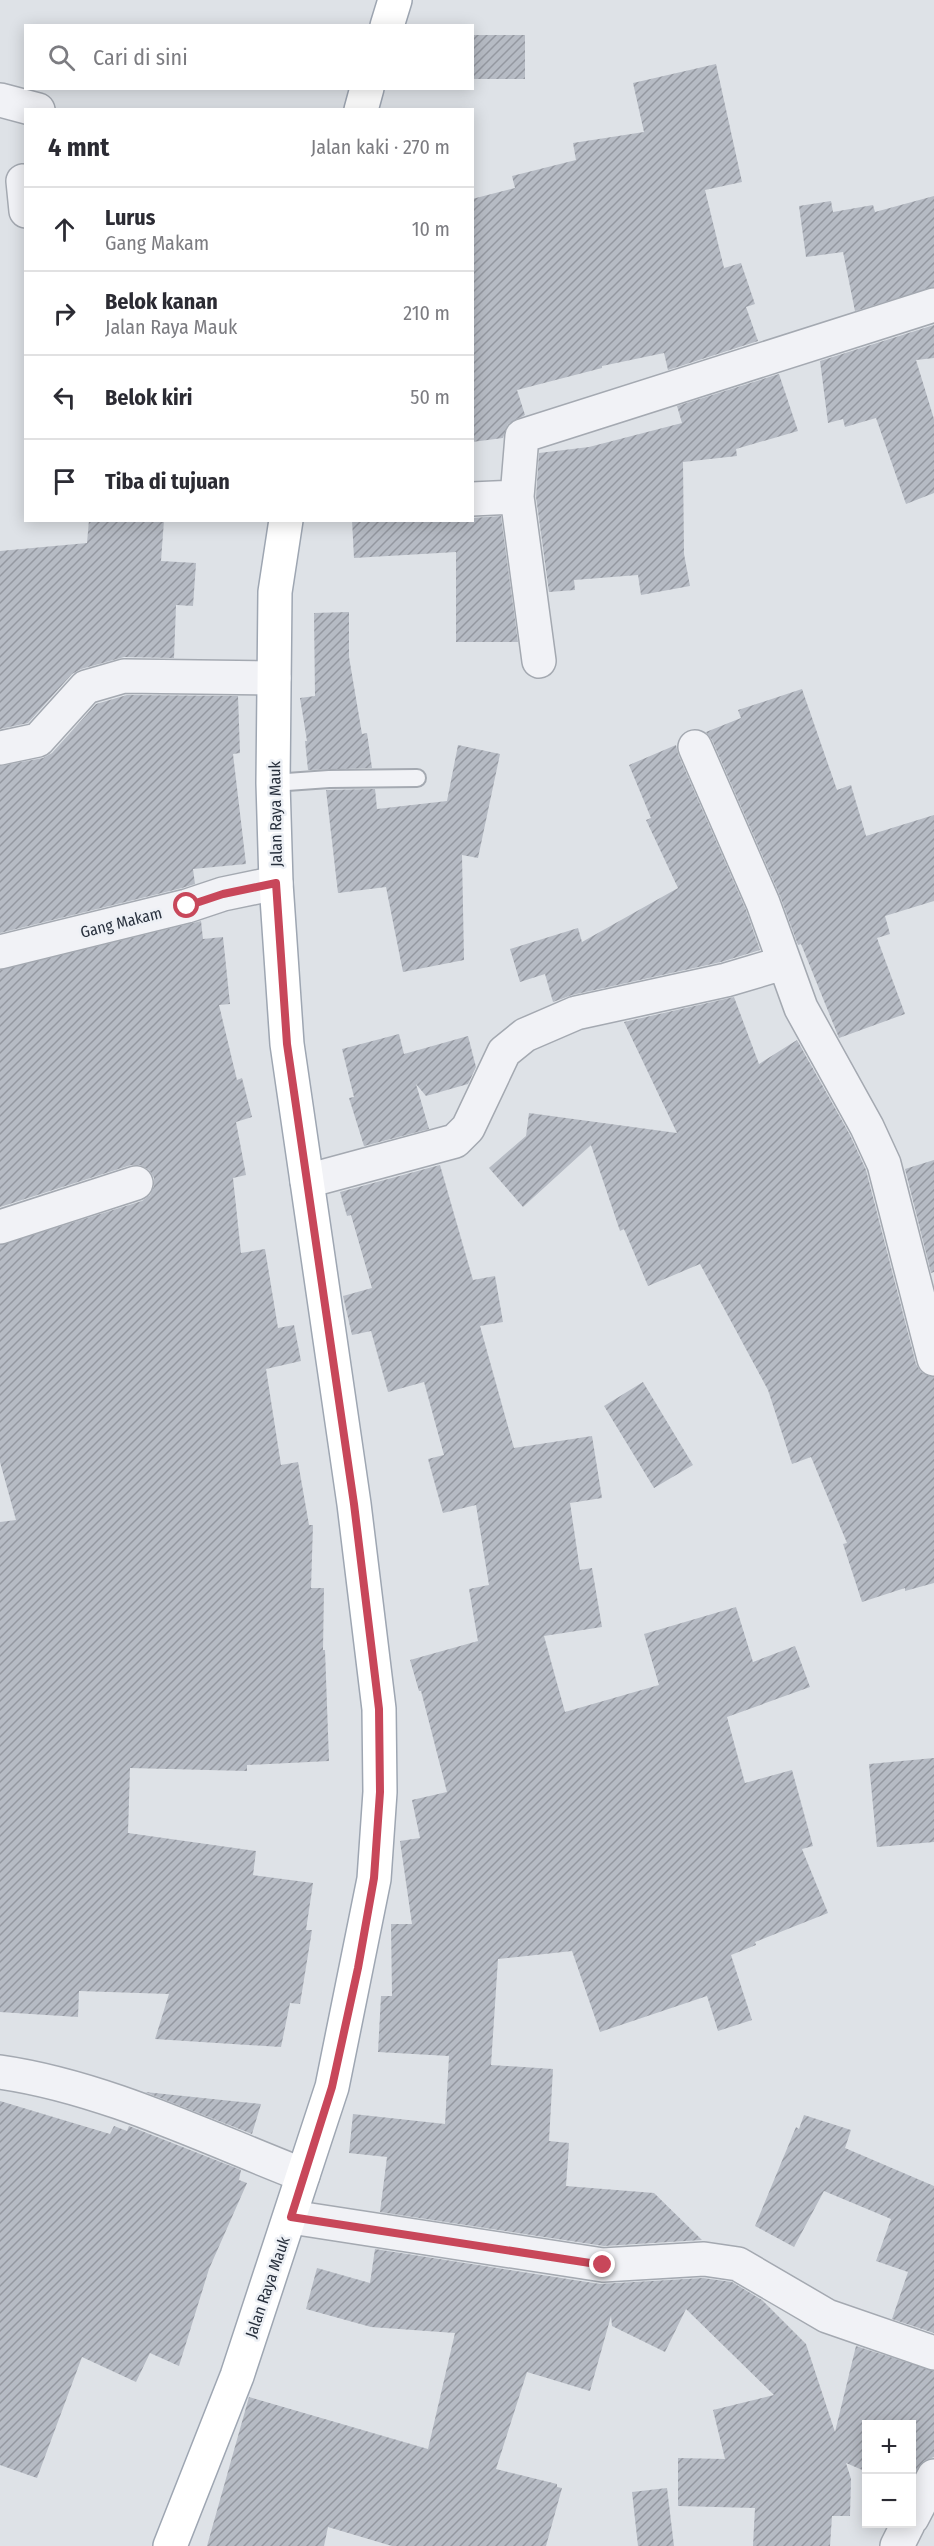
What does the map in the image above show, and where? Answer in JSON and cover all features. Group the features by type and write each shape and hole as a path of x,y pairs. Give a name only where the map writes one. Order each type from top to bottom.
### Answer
{"main road":[{"path":"388,24 394,0"},
{"path":"362,108 367,90"},
{"name":"Jalan Raya Mauk","path":"171,2546 237,2376 332,2087 358,1968 374,1878 380,1792 379,1709 354,1504 287,1044 276,883 273,783 275,592 286,522"}],"street":[{"path":"0,100 30,108"},
{"path":"539,661 517,497 522,436 934,305"},
{"path":"474,499 517,497"},
{"path":"0,748 38,740 86,687 124,676 274,678"},
{"path":"695,747 756,886 801,1008 867,1127 884,1164 934,1359"},
{"name":"Gang Makam","path":"0,952 187,906 223,894 276,883"},
{"path":"307,1181 456,1141 468,1128 504,1052 525,1035 576,1013 726,980 783,963"},
{"path":"0,1227 136,1183"},
{"path":"0,2072 35,2077 112,2100 303,2175"},
{"path":"291,2217 603,2265 704,2259 738,2264 827,2316 934,2353"},
{"path":"916,2510 934,2476"},
{"path":"897,2546 906,2528"}],"lane":[{"path":"273,783 329,779 417,778"}],"building":[{"path":"474,35 525,35 525,79 474,79"},
{"path":"716,64 742,182 705,190 724,268 741,263 755,304 746,307 758,341 668,370 664,353 602,366 602,368 517,390 525,415 508,424 503,438 474,442 474,198 515,188 512,176 576,160 573,143 644,132 633,83"},
{"path":"934,196 934,287 855,311 843,252 806,257 799,206 831,201 833,212 873,205 875,212"},
{"path":"934,325 934,358 916,360 934,419 934,493 906,504 876,418 845,427 843,419 828,423 820,361"},
{"path":"779,374 798,431 736,449 737,456 683,462 684,554 690,586 641,595 638,575 574,580 575,590 549,592 536,497 539,453 589,447 682,423 677,406"},
{"path":"501,516 518,642 456,642 456,552 354,558 352,522 474,522 474,518"},
{"path":"89,522 164,522 161,561 196,563 193,606 176,605 174,658 124,657 81,669 72,674 28,723 0,729 0,551 87,543"},
{"path":"349,612 349,657 362,734 367,733 372,768 308,770 305,741 307,741 300,698 315,696 314,613"},
{"path":"802,689 837,790 851,785 866,836 934,815 934,901 885,916 890,934 877,938 905,1014 839,1038 801,944 798,945 780,896 712,740 706,732 741,718 738,710"},
{"path":"127,695 238,696 240,753 233,754 246,864 193,869 195,884 0,933 0,766 43,758 52,753 96,704"},
{"path":"458,745 500,754 478,858 462,855 464,960 403,972 386,887 338,893 326,790 375,789 377,809 447,801"},
{"path":"676,745 746,910 760,950 721,962 572,995 553,1002 545,974 520,982 510,949 578,928 582,942 678,888 646,820 651,818 629,765"},
{"path":"201,921 203,939 223,937 230,1004 219,1005 237,1080 242,1078 252,1117 236,1122 246,1175 233,1178 241,1253 265,1249 278,1328 294,1325 301,1361 266,1369 281,1465 298,1462 309,1525 313,1525 311,1588 324,1588 323,1650 325,1650 329,1761 247,1765 247,1771 130,1768 128,1833 256,1851 253,1875 313,1883 306,1930 312,1930 300,2004 290,2003 281,2047 155,2039 169,1994 79,1991 78,2017 0,2012 0,1522 16,1520 0,1462 0,1245 142,1201 150,1195 154,1186 154,1178 149,1170 140,1165 131,1165 0,1207 0,970"},
{"path":"734,997 759,1064 797,1040 850,1135 866,1170 916,1364 921,1372 934,1377 934,1583 905,1591 905,1588 862,1602 843,1544 847,1543 811,1457 792,1464 768,1390 700,1264 648,1286 624,1229 620,1231 591,1145 523,1207 489,1168 526,1136 529,1113 677,1133 624,1022"},
{"path":"399,1034 404,1054 468,1036 476,1067 468,1084 426,1096 416,1084 429,1129 364,1146 349,1098 354,1097 342,1049"},
{"path":"934,1160 934,1272 931,1273 905,1169"},
{"path":"440,1165 473,1280 495,1276 503,1322 480,1326 514,1448 592,1436 602,1498 570,1503 580,1570 592,1568 602,1627 544,1636 565,1712 659,1685 644,1634 736,1607 753,1662 795,1646 810,1687 727,1717 745,1783 792,1770 813,1846 802,1849 828,1913 755,1942 756,1945 731,1955 752,2020 718,2031 707,1996 600,2032 572,1951 498,1959 491,2065 553,2069 549,2141 569,2143 566,2186 654,2193 702,2240 604,2246 380,2212 387,2157 349,2153 353,2114 445,2124 449,2056 378,2052 381,1996 392,1996 391,1924 412,1924 400,1841 420,1838 412,1800 447,1792 421,1691 419,1691 410,1660 478,1641 469,1589 489,1585 476,1505 443,1513 428,1459 444,1455 424,1382 388,1392 371,1331 352,1335 343,1296 372,1288 351,1215 347,1216 340,1192"},
{"path":"643,1382 693,1465 654,1488 604,1406"},
{"path":"934,1758 934,1842 877,1847 869,1764"},
{"path":"145,2092 261,2104 252,2134"},
{"path":"0,2101 110,2134 114,2126 127,2131 129,2126 241,2170 239,2180 247,2183 209,2269 179,2366 150,2353 136,2382 82,2357 37,2478 0,2465"},
{"path":"804,2115 851,2130 845,2148 934,2186 934,2333 892,2319 908,2272 876,2261 891,2219 824,2191 794,2247 755,2226 796,2127 799,2129"},
{"path":"375,2249 600,2284 703,2278 732,2282 762,2300 806,2344 835,2432 856,2346 934,2371 934,2457 924,2461 916,2473 916,2420 862,2420 862,2470 846,2463 851,2479 850,2516 832,2516 830,2546 753,2546 755,2508 678,2506 678,2458 725,2459 713,2410 774,2395 686,2309 665,2352 612,2326 611,2316 590,2391 527,2372 496,2469 557,2484 557,2487 562,2488 546,2546 392,2546 328,2527 324,2546 207,2546 249,2397 428,2449 455,2333 371,2327 306,2309 317,2268 370,2283"},
{"path":"667,2488 674,2546 638,2546 632,2492"}],"route":[{"path":"187,906 223,894 276,883 287,1044 354,1504 379,1709 380,1792 374,1878 358,1968 332,2087 291,2217 603,2265"}]}
